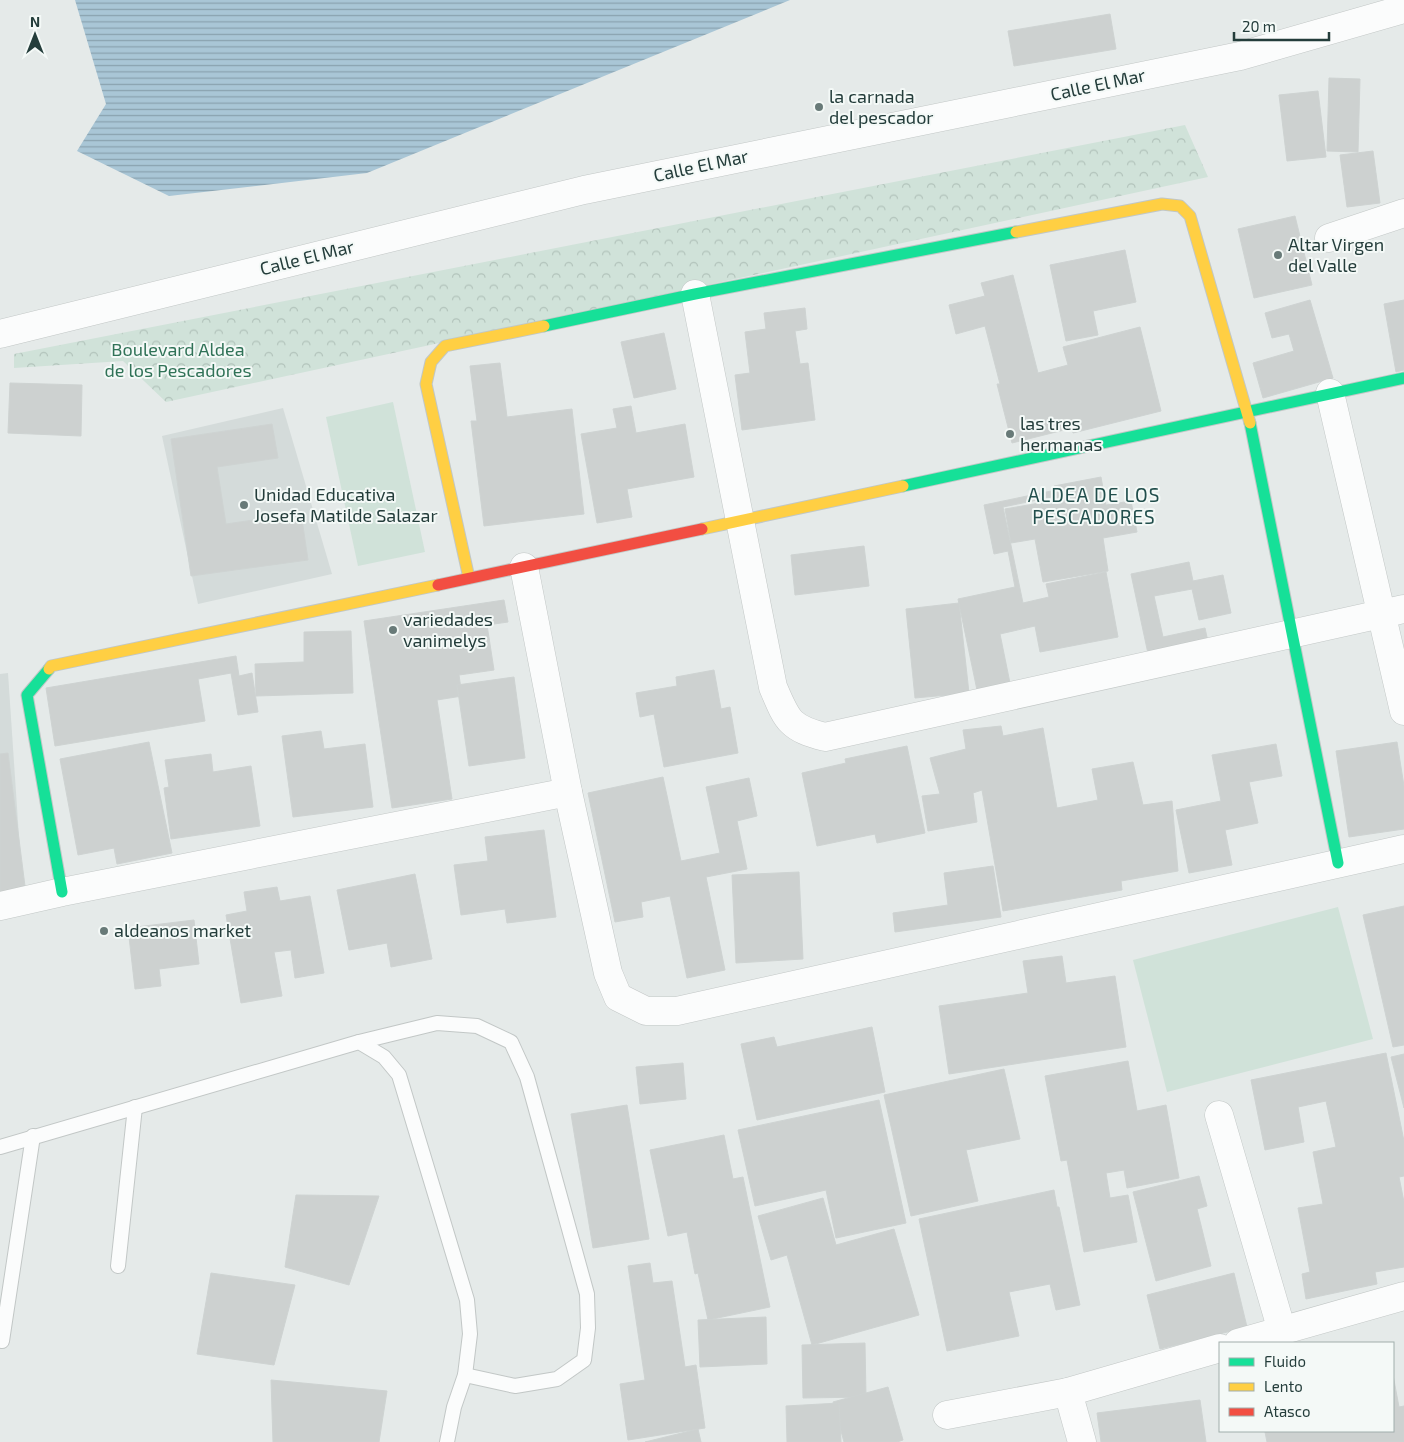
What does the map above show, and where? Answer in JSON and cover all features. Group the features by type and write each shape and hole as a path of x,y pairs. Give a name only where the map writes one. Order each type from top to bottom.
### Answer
{"street":[{"name":"Calle El Mar","path":"0,334 584,190 1240,56 1404,9"},
{"path":"469,578 426,384 431,362 445,346 695,294 1162,204 1180,206 1190,216 1248,411 1338,863"},
{"path":"1329,238 1404,213"},
{"path":"695,294 774,687 785,716 803,732 825,737 1392,611"},
{"path":"62,892 27,695 51,666 524,567 1404,378"},
{"path":"1330,393 1392,611 1404,711"},
{"path":"524,567 568,792 608,972 618,997 646,1010 677,1010 1404,849"},
{"path":"0,906 62,892 568,792"},
{"path":"1219,1115 1282,1331"},
{"path":"1242,1342 1404,1296"},
{"path":"948,1415 1068,1392 1219,1348"},
{"path":"1068,1392 1082,1442"}],"lane":[{"path":"0,1146 359,1042 438,1023 477,1026 511,1042 527,1078 587,1294 588,1328 584,1360 557,1379 515,1386 465,1375"},
{"path":"359,1042 384,1057 399,1075 467,1300 470,1334 465,1375 454,1407 447,1442"},
{"path":"118,1266 136,1106"},
{"path":"2,1341 32,1136"}],"shaded area":[{"name":"Unidad Educativa Josefa Matilde Salazar","path":"283,408 332,574 198,604 162,436"},
{"path":"8,673 22,882 0,888 0,674"}],"green space":[{"name":"Boulevard Aldea de los Pescadores","path":"1185,125 1208,177 166,402 123,361 14,368 14,354"},
{"path":"393,402 425,552 358,566 326,417"},
{"path":"1338,907 1373,1039 1167,1092 1133,960"}],"water":[{"path":"75,0 790,0 367,173 169,196 77,151 106,104"}],"building":[{"path":"1110,14 1116,49 1014,66 1008,31"},
{"path":"1329,78 1360,79 1358,152 1327,151"},
{"path":"1318,91 1326,157 1287,161 1279,95"},
{"path":"1373,151 1380,203 1347,207 1340,155"},
{"path":"1295,216 1312,285 1254,298 1238,229"},
{"path":"1125,250 1136,302 1093,311 1098,335 1066,341 1050,265"},
{"path":"1013,275 1038,373 1068,365 1063,347 1140,327 1161,411 1073,433 1072,428 1012,443 997,384 1000,384 985,326 956,334 949,305 985,296 981,283"},
{"path":"1310,300 1333,378 1263,398 1253,363 1294,351 1289,334 1272,338 1265,313"},
{"path":"1404,300 1404,370 1396,372 1384,304"},
{"path":"805,308 807,329 795,331 800,364 808,363 815,420 742,430 735,375 750,373 745,332 766,329 764,313"},
{"path":"664,333 676,389 634,398 621,342"},
{"path":"500,363 507,417 572,409 584,514 484,526 471,421 477,421 470,366"},
{"path":"10,383 82,385 81,436 8,433"},
{"path":"631,406 636,433 685,424 694,477 627,489 632,517 597,523 581,434 617,428 613,409"},
{"path":"272,424 278,458 217,467 226,524 301,513 308,560 191,576 171,439"},
{"path":"1101,477 1106,505 1131,501 1137,532 1103,538 1108,571 1043,582 1035,539 1011,543 1005,509 1057,500 1054,486"},
{"path":"1051,491 1052,497 1003,507 1023,603 1049,597 1046,584 1106,572 1118,637 1040,652 1035,626 1000,634 1010,683 977,690 958,599 1015,587 1008,551 994,554 984,505"},
{"path":"864,546 869,586 795,595 791,555"},
{"path":"1189,562 1193,581 1223,575 1231,613 1199,620 1192,589 1154,596 1163,637 1205,628 1210,651 1150,663 1131,574"},
{"path":"504,600 508,622 487,625 494,670 459,675 462,696 437,700 452,799 392,808 364,621"},
{"path":"959,603 969,693 915,698 906,609"},
{"path":"351,631 353,693 256,696 255,664 304,662 304,632"},
{"path":"236,656 239,676 252,673 258,712 238,715 231,673 198,679 205,721 55,746 46,688"},
{"path":"714,670 721,709 730,707 738,753 664,767 654,714 640,717 636,693 677,686 676,677"},
{"path":"514,677 525,758 469,766 457,685"},
{"path":"1001,726 1003,736 1043,728 1057,808 1098,800 1092,769 1133,762 1143,805 1172,801 1178,871 1121,881 1122,890 1003,911 982,790 973,793 977,822 928,831 922,796 940,794 930,758 966,749 963,730"},
{"path":"321,731 324,749 365,744 373,807 293,817 282,736"},
{"path":"149,742 172,853 117,864 114,848 78,855 60,759"},
{"path":"1397,742 1404,786 1404,829 1349,837 1336,751"},
{"path":"1276,744 1282,776 1249,782 1258,823 1225,830 1232,865 1189,873 1176,810 1221,801 1212,755"},
{"path":"907,746 925,833 877,843 875,834 817,846 802,773 846,763 845,759"},
{"path":"8,753 26,894 0,898 0,754"},
{"path":"211,754 213,772 251,766 260,826 171,839 164,788 169,787 165,760"},
{"path":"663,777 681,861 720,853 706,787 749,778 757,816 737,821 747,869 706,877 725,970 687,978 670,896 641,902 643,917 615,922 588,793"},
{"path":"544,830 556,917 507,923 505,909 461,915 454,865 488,861 485,837"},
{"path":"993,866 1001,917 895,932 893,913 948,905 944,873"},
{"path":"799,872 803,959 736,963 732,875"},
{"path":"415,874 432,959 391,967 387,943 349,950 337,890"},
{"path":"277,887 280,901 310,896 324,973 295,978 291,950 274,952 282,996 241,1003 226,915 247,911 244,892"},
{"path":"1404,906 1404,1045 1393,1047 1363,915"},
{"path":"194,920 199,964 159,969 161,986 135,989 128,928"},
{"path":"1062,956 1066,983 1115,976 1126,1047 949,1074 939,1006 1028,993 1023,961"},
{"path":"872,1027 885,1092 757,1120 741,1044 774,1037 777,1047"},
{"path":"1386,1053 1404,1141 1404,1176 1399,1177 1404,1202 1404,1267 1375,1272 1377,1284 1306,1299 1302,1274 1310,1272 1298,1208 1323,1204 1313,1152 1336,1147 1326,1101 1298,1107 1304,1142 1265,1150 1251,1080"},
{"path":"1404,1054 1404,1108 1391,1057"},
{"path":"1128,1061 1137,1111 1166,1105 1179,1178 1127,1188 1124,1170 1106,1173 1110,1198 1128,1195 1137,1242 1084,1252 1067,1160 1061,1161 1045,1076"},
{"path":"683,1063 686,1099 640,1104 636,1067"},
{"path":"1004,1069 1020,1139 966,1150 978,1201 911,1216 884,1095"},
{"path":"879,1100 906,1223 836,1238 826,1190 755,1206 738,1130"},
{"path":"627,1105 649,1239 593,1248 571,1114"},
{"path":"724,1135 733,1179 743,1177 770,1307 708,1320 698,1273 695,1274 687,1232 668,1236 650,1150"},
{"path":"1199,1176 1207,1206 1197,1209 1211,1266 1156,1281 1133,1192"},
{"path":"1054,1190 1080,1305 1056,1310 1050,1284 1009,1292 1019,1336 947,1351 919,1219"},
{"path":"296,1195 379,1196 349,1285 285,1267"},
{"path":"823,1198 836,1245 894,1229 919,1315 812,1345 787,1255 771,1260 758,1216"},
{"path":"650,1263 653,1283 672,1281 685,1367 696,1365 705,1428 628,1440 620,1384 645,1380 628,1266"},
{"path":"211,1273 295,1285 274,1365 197,1354"},
{"path":"1234,1273 1247,1327 1160,1349 1147,1295"},
{"path":"766,1317 767,1364 700,1367 698,1320"},
{"path":"865,1343 866,1397 803,1398 802,1345"},
{"path":"271,1380 387,1391 379,1442 273,1442"},
{"path":"1394,1380 1399,1407 1404,1406 1404,1442 1267,1442 1265,1432 1394,1432"},
{"path":"888,1387 903,1440 897,1442 844,1442 833,1402"},
{"path":"1200,1400 1206,1442 1101,1442 1097,1413"},
{"path":"839,1403 841,1442 787,1442 786,1406"},
{"path":"698,1429 701,1442 645,1442"}],"traffic: fast":[{"path":"544,326 695,294 1016,232"},
{"path":"903,486 1404,378"},
{"path":"1250,423 1338,863"},
{"path":"49,669 27,695 62,892"}],"traffic: slow":[{"path":"1016,232 1162,204 1180,206 1190,216 1250,423"},
{"path":"469,578 426,384 431,362 445,346 544,326"},
{"path":"702,529 903,486"},
{"path":"49,669 51,666 438,585"}],"traffic: jam":[{"path":"438,585 702,529"}],"place":[{"name":"la carnada del pescador","path":"819,107"},
{"name":"Altar Virgen del Valle","path":"1278,255"},
{"name":"las tres hermanas","path":"1010,434"},
{"name":"Unidad Educativa Josefa Matilde Salazar","path":"244,505"},
{"name":"variedades vanimelys","path":"393,630"},
{"name":"aldeanos market","path":"104,931"}],"district":[{"name":"ALDEA DE LOS PESCADORES","path":"1094,506"}]}
